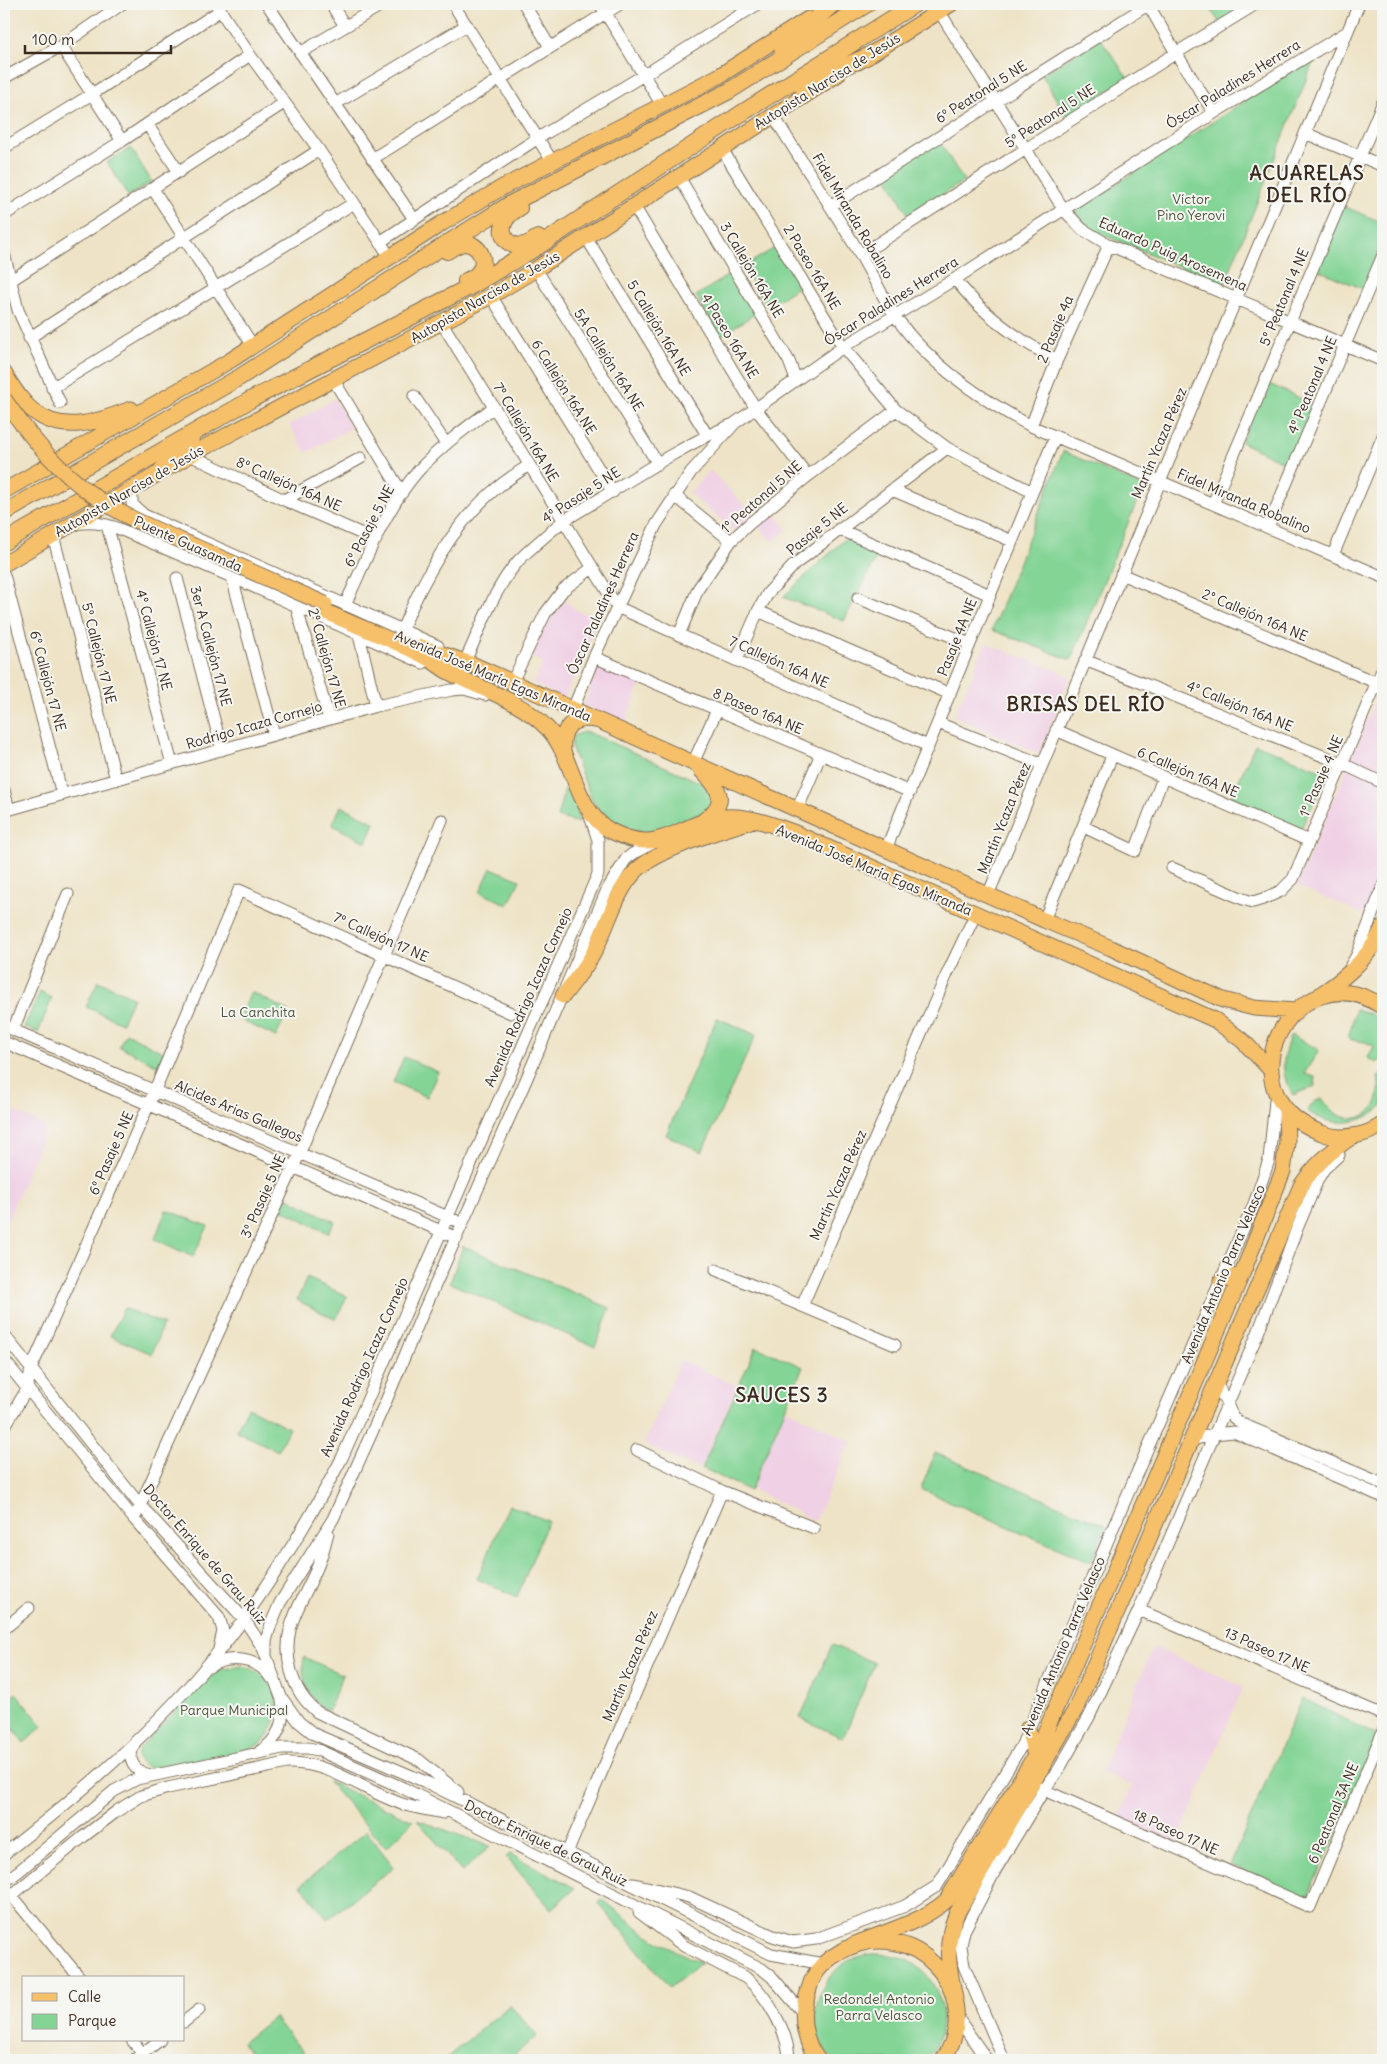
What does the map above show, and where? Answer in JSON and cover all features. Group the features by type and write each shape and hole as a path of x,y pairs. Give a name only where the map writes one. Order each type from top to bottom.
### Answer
{"highway":[{"path":"738,86 833,4"},
{"path":"4,513 240,377 512,203 738,86 868,4"},
{"name":"Autopista Narcisa de Jesús","path":"4,542 252,398 475,284 915,4"},
{"path":"751,107 868,56"},
{"path":"574,171 558,188 509,214 502,224 505,237 513,244 524,245 574,214 596,208"},
{"path":"394,277 416,271 459,244 471,244 480,252 483,263 478,274 432,298 415,315"},
{"path":"160,472 204,426"}],"main road":[{"path":"4,491 253,346 390,257 503,187 719,76 833,4"},
{"name":"Autopista Narcisa de Jesús","path":"4,564 190,454 491,296 945,7"},
{"path":"4,373 20,397 33,411 48,419 65,424 95,422 175,393"},
{"name":"Puente Guasamda","path":"4,399 32,440 45,454 77,484 109,506 142,524 324,607"},
{"name":"Puente Guasamda","path":"4,409 31,447 56,474 104,510 142,531 324,607"},
{"name":"Avenida José María Egas Miranda","path":"324,607 430,650 470,661 512,682 886,850 1111,948 1223,1000 1254,1008 1295,1011"},
{"name":"Avenida José María Egas Miranda","path":"324,607 426,657 446,671 515,703 548,730 563,753 586,804 598,821 610,830 637,841 663,838 702,822 724,817 737,817 795,833 1215,1020 1243,1041 1271,1070"},
{"path":"563,753 563,736 568,727 581,720 597,720"},
{"path":"695,764 713,781 720,794 717,809 702,822"},
{"path":"563,996 593,954 622,891 636,871 644,864 664,853 752,820"},
{"path":"1358,1135 1328,1136 1305,1127 1286,1111 1276,1091 1271,1070 1271,1060 1274,1042 1282,1025 1295,1011 1339,982 1368,953 1378,939 1383,927"},
{"path":"1310,1001 1328,995 1346,994 1364,997 1383,1007"},
{"name":"Avenida Antonio Parra Velasco","path":"853,1944 920,1918 948,1900 1034,1756 1242,1274 1283,1171 1287,1143 1286,1111"},
{"path":"943,2060 949,2051 957,2017 948,1953 948,1938 951,1926 1037,1787 1075,1710 1301,1186 1310,1172 1321,1161 1358,1135 1381,1126"},
{"path":"1221,1281 1242,1274"},
{"path":"1028,1728 1034,1756"},
{"path":"808,2060 804,2002 813,1978 830,1958 853,1944 878,1940 902,1943 927,1956 944,1975 955,1999"},
{"path":"804,2021 812,2053 818,2060"}],"street":[{"path":"4,78 61,46 122,4"},
{"path":"267,4 414,219"},
{"path":"331,4 345,26"},
{"path":"300,53 383,4"},
{"path":"453,4 552,161"},
{"path":"524,4 550,48"},
{"path":"372,158 550,48 603,8 620,4"},
{"path":"1148,4 1176,53 1214,112"},
{"name":"6º Peatonal 5 NE","path":"830,206 1148,4"},
{"name":"5º Peatonal 5 NE","path":"860,255 1256,4"},
{"name":"Martín Ycaza Pérez","path":"988,895 1359,4"},
{"path":"380,242 538,138 644,76 755,5"},
{"path":"4,148 92,94 218,7 250,55 319,150 390,257"},
{"name":"Eduardo Puig Arosemena","path":"945,7 1026,150 1064,210 1082,229 1109,245 1383,361"},
{"path":"603,8 662,105"},
{"path":"335,104 467,25"},
{"name":"Óscar Paladines Herrera","path":"573,709 594,657 656,525 674,495 691,472 735,423 843,347 1064,210 1214,112 1347,32"},
{"path":"61,46 122,141"},
{"path":"4,214 122,141 250,55"},
{"path":"10,281 284,102"},
{"name":"5º Peatonal 4 NE","path":"1212,504 1383,102"},
{"name":"Fidel Miranda Robalino","path":"773,115 860,255 894,315 915,341 954,378 990,404 1031,426 1383,576"},
{"path":"147,124 179,172"},
{"path":"1305,132 1383,166"},
{"path":"29,338 319,150"},
{"name":"2 Paseo 16A NE","path":"722,150 843,347 896,410 947,448 1032,492"},
{"name":"3 Callejón 16A NE","path":"679,177 789,361 796,380"},
{"path":"153,189 253,346"},
{"path":"52,388 354,203"},
{"name":"4 Paseo 16A NE","path":"634,206 756,409 808,476"},
{"name":"5 Callejón 16A NE","path":"586,237 707,435"},
{"name":"2 Pasaje 4a","path":"1031,426 1057,360 1109,245"},
{"path":"4,253 18,310 60,403"},
{"name":"4º Peatonal 4 NE","path":"1268,527 1383,255"},
{"name":"5A Callejón 16A NE","path":"536,269 647,450 658,464"},
{"path":"955,279 968,296 994,319 1025,343 1057,360"},
{"name":"6 Callejón 16A NE","path":"491,296 613,492"},
{"name":"7º Callejón 16A NE","path":"442,323 617,607"},
{"path":"334,379 402,493"},
{"path":"414,396 446,444"},
{"name":"6º Pasaje 5 NE","path":"345,605 392,508 418,471 446,444 494,407"},
{"name":"1º Peatonal 5 NE","path":"679,635 698,589 731,542 749,524 808,476 896,410"},
{"name":"4º Pasaje 5 NE","path":"470,661 497,594 519,560 563,521 707,435 735,423"},
{"path":"1333,555 1383,436"},
{"name":"Pasaje 4A NE","path":"886,850 1055,437"},
{"name":"Pasaje 5 NE","path":"737,659 768,593 796,564 839,529 947,448"},
{"name":"8º Callejón 16A NE","path":"190,454 284,500 376,540"},
{"path":"284,500 361,458"},
{"path":"402,630 439,556 469,516 496,488 529,465"},
{"path":"135,488 131,499 132,504 140,513 470,661"},
{"path":"892,490 1012,541"},
{"path":"674,495 731,542"},
{"path":"70,525 87,522 107,525 232,577 423,663 446,671"},
{"name":"4º Callejón 17 NE","path":"107,525 172,764"},
{"path":"839,529 990,595"},
{"name":"5º Callejón 17 NE","path":"53,535 116,780"},
{"path":"512,682 545,614 563,590 592,568"},
{"name":"2° Callejón 16A NE","path":"1121,574 1377,684"},
{"name":"6º Callejón 17 NE","path":"4,575 62,794"},
{"path":"232,577 274,735"},
{"name":"3er A Callejón 17 NE","path":"177,578 222,750"},
{"path":"858,598 970,644"},
{"name":"2º Callejón 17 NE","path":"296,606 329,719"},
{"name":"7 Callejón 16A NE","path":"617,607 928,746"},
{"path":"758,611 950,694"},
{"path":"359,635 376,706"},
{"name":"8 Paseo 16A NE","path":"594,657 910,792"},
{"name":"4° Callejón 16A NE","path":"1085,660 1343,764 1383,783"},
{"name":"1º Pasaje 4 NE","path":"1172,868 1248,901 1263,900 1286,888 1293,879 1383,668"},
{"name":"Rodrigo Icaza Cornejo","path":"6,810 376,706 431,693 464,689 515,703"},
{"path":"695,764 717,710"},
{"path":"938,723 1041,764"},
{"name":"6 Callejón 16A NE","path":"1056,730 1309,841"},
{"path":"797,810 821,754"},
{"path":"1044,920 1084,828 1112,756"},
{"path":"1084,828 1135,851 1163,778"},
{"path":"4,790 6,810"},
{"name":"Avenida Rodrigo Icaza Cornejo","path":"4,1854 134,1745 201,1673 244,1619 307,1524 342,1458 598,874 598,840 586,804"},
{"name":"3º Pasaje 5 NE","path":"134,1519 294,1166 442,820"},
{"path":"269,1665 266,1648 271,1624 280,1602 332,1519 563,996 607,890 620,867 634,853 663,838"},
{"path":"1339,982 1357,955 1383,886"},
{"name":"6º Pasaje 5 NE","path":"4,1425 28,1389 31,1369 155,1091 239,890"},
{"name":"7º Callejón 17 NE","path":"239,890 511,1013"},
{"path":"8,1028 68,894"},
{"name":"Martín Ycaza Pérez","path":"802,1306 947,974 976,913"},
{"name":"Alcides Arias Gallegos","path":"8,1028 463,1224"},
{"name":"Alcides Arias Gallegos","path":"4,1042 457,1238"},
{"name":"Avenida Antonio Parra Velasco","path":"634,1884 689,1897 773,1936 793,1942 816,1939 905,1906 937,1886 1022,1744 1254,1204 1269,1160 1276,1091"},
{"path":"1004,2060 967,1976 962,1955 962,1938 968,1921 1037,1787 1059,1769 1089,1717 1139,1610 1258,1333 1296,1230 1318,1179 1324,1169 1358,1135"},
{"path":"716,1270 895,1345"},
{"name":"Doctor Enrique de Grau Ruiz","path":"4,1335 140,1505 244,1619 258,1639 281,1697 299,1722 314,1734 428,1783 567,1853 634,1884 771,1954 823,1964"},
{"path":"4,1360 134,1519 219,1617 223,1630 218,1653"},
{"path":"1217,1384 1233,1417 1242,1424 1383,1484"},
{"path":"1192,1440 1213,1434 1234,1432 1383,1496"},
{"path":"637,1450 722,1491 814,1528"},
{"name":"Martín Ycaza Pérez","path":"567,1853 722,1491"},
{"name":"Doctor Enrique de Grau Ruiz","path":"332,1519 320,1562 299,1604 288,1635 289,1662 297,1689 303,1700 317,1712 419,1760 475,1806"},
{"path":"4,1629 29,1608"},
{"name":"13 Paseo 17 NE","path":"1139,1610 1383,1715"},
{"path":"201,1673 221,1662 238,1659 247,1660 262,1668 276,1685"},
{"path":"78,1976 8,1896 4,1884 114,1791 137,1778 254,1754 264,1748 276,1736 283,1717 281,1697"},
{"name":"6 Peatonal 3A NE","path":"1310,1907 1383,1731"},
{"path":"134,1745 130,1756 134,1766 140,1772 154,1775"},
{"name":"Doctor Enrique de Grau Ruiz","path":"254,1754 293,1747 318,1750 403,1788 762,1969 772,1977 804,2021"},
{"path":"8,1896 83,1836 141,1796 168,1788 287,1763 298,1762 317,1766 401,1803 462,1818"},
{"name":"18 Paseo 17 NE","path":"1037,1787 1310,1907"},
{"path":"618,1896 684,1946 746,1978 754,1985 770,2006 784,2036 789,2060"},
{"path":"185,2021 199,2010"},
{"path":"957,2017 987,2060"},
{"path":"133,2042 138,2057 157,2042"}],"shaded area":[{"path":"335,399 351,428 306,453 289,425"},
{"path":"710,470 753,514 735,530 689,493"},
{"path":"773,512 787,529 772,542 758,525"},
{"path":"564,600 578,611 598,618 564,699 533,683 543,663 532,657 546,622"},
{"path":"986,643 1070,676 1039,754 954,716"},
{"path":"599,665 641,683 624,726 583,707"},
{"path":"1383,682 1383,871 1365,915 1297,886"},
{"path":"4,1106 47,1127 4,1228"},
{"path":"681,1360 737,1386 700,1469 644,1444"},
{"path":"786,1409 851,1441 815,1521 752,1489"},
{"path":"1153,1647 1243,1687 1177,1843 1119,1816 1132,1786 1101,1772"}],"green space":[{"path":"1207,4 1249,4 1219,22"},
{"path":"1100,38 1128,78 1067,118 1042,75"},
{"name":"Víctor Pino Yerovi","path":"1316,55 1224,285 1085,227 1075,211"},
{"path":"939,141 964,181 909,216 886,175"},
{"path":"131,148 152,182 128,196 107,162"},
{"path":"1343,206 1383,223 1383,242 1363,289 1316,269"},
{"path":"778,246 802,284 768,307 743,267"},
{"path":"730,274 755,314 720,336 696,296"},
{"path":"1267,383 1315,405 1289,465 1241,442"},
{"path":"1063,451 1143,487 1071,660 992,630"},
{"path":"845,539 879,553 844,621 783,597"},
{"path":"583,732 590,733 706,785 711,791 712,804 702,813 646,833 633,830 607,818 593,803 571,747 573,736"},
{"path":"1255,744 1328,773 1300,831 1230,800"},
{"path":"565,788 577,806 579,823 557,817"},
{"path":"341,806 375,823 366,842 332,825"},
{"path":"491,868 520,880 508,905 480,892"},
{"path":"98,981 133,997 122,1023 86,1007"},
{"path":"40,992 52,998 38,1033 24,1027"},
{"name":"La Canchita","path":"251,992 288,1011 276,1037 239,1019"},
{"path":"1356,1009 1371,1014 1383,1024 1383,1059 1376,1063 1368,1058 1374,1046 1365,1042 1348,1039"},
{"path":"717,1018 756,1035 702,1152 666,1135"},
{"path":"126,1033 165,1053 158,1066 119,1046"},
{"path":"1291,1035 1319,1050 1304,1074 1315,1077 1315,1086 1293,1095 1284,1073 1284,1058"},
{"path":"404,1057 438,1072 427,1097 393,1082"},
{"path":"1383,1074 1383,1105 1366,1117 1356,1121 1336,1122 1326,1120 1307,1111 1314,1102 1322,1098 1331,1109 1341,1116 1362,1117 1376,1103 1379,1091 1378,1077"},
{"path":"284,1196 335,1222 328,1233 279,1208"},
{"path":"166,1210 208,1226 193,1257 155,1239"},
{"path":"463,1246 610,1308 595,1347 450,1283"},
{"path":"307,1278 347,1296 336,1320 297,1300"},
{"path":"124,1308 163,1324 152,1354 110,1336"},
{"path":"756,1347 803,1367 750,1491 702,1468"},
{"path":"248,1407 289,1428 278,1451 236,1431"},
{"path":"935,1453 1107,1526 1090,1562 921,1489"},
{"path":"509,1505 548,1521 517,1597 477,1579"},
{"path":"832,1645 875,1663 843,1738 800,1718"},
{"path":"304,1657 343,1675 328,1711 315,1701 307,1688 303,1673"},
{"name":"Parque Municipal","path":"242,1666 262,1676 270,1684 277,1697 276,1717 264,1741 243,1751 210,1759 149,1768 140,1763 138,1754 140,1748 211,1674 219,1670"},
{"path":"16,1693 43,1726 24,1743 4,1716 4,1704"},
{"path":"1302,1698 1380,1737 1307,1899 1230,1865"},
{"path":"328,1781 413,1821 386,1848"},
{"path":"417,1820 490,1846 462,1872"},
{"path":"366,1831 394,1867 328,1919 301,1885"},
{"path":"510,1854 575,1888 551,1909 506,1857"},
{"path":"602,1899 642,1931 668,1947 701,1963 670,1988 599,1904"},
{"name":"Redondel Antonio Parra Velasco","path":"870,1954 891,1955 911,1962 923,1971 938,1995 942,2022 934,2049 925,2060 833,2060 824,2048 818,2035 816,2021 816,2007 820,1994 836,1970 850,1960"},
{"path":"510,2005 537,2036 508,2060 444,2060"},
{"path":"274,2017 310,2060 256,2060 242,2043"}],"district":[{"name":"ACUARELAS DEL RÍO","path":"1307,184"},
{"name":"BRISAS DEL RÍO","path":"1086,704"},
{"name":"SAUCES 3","path":"782,1395"}]}
